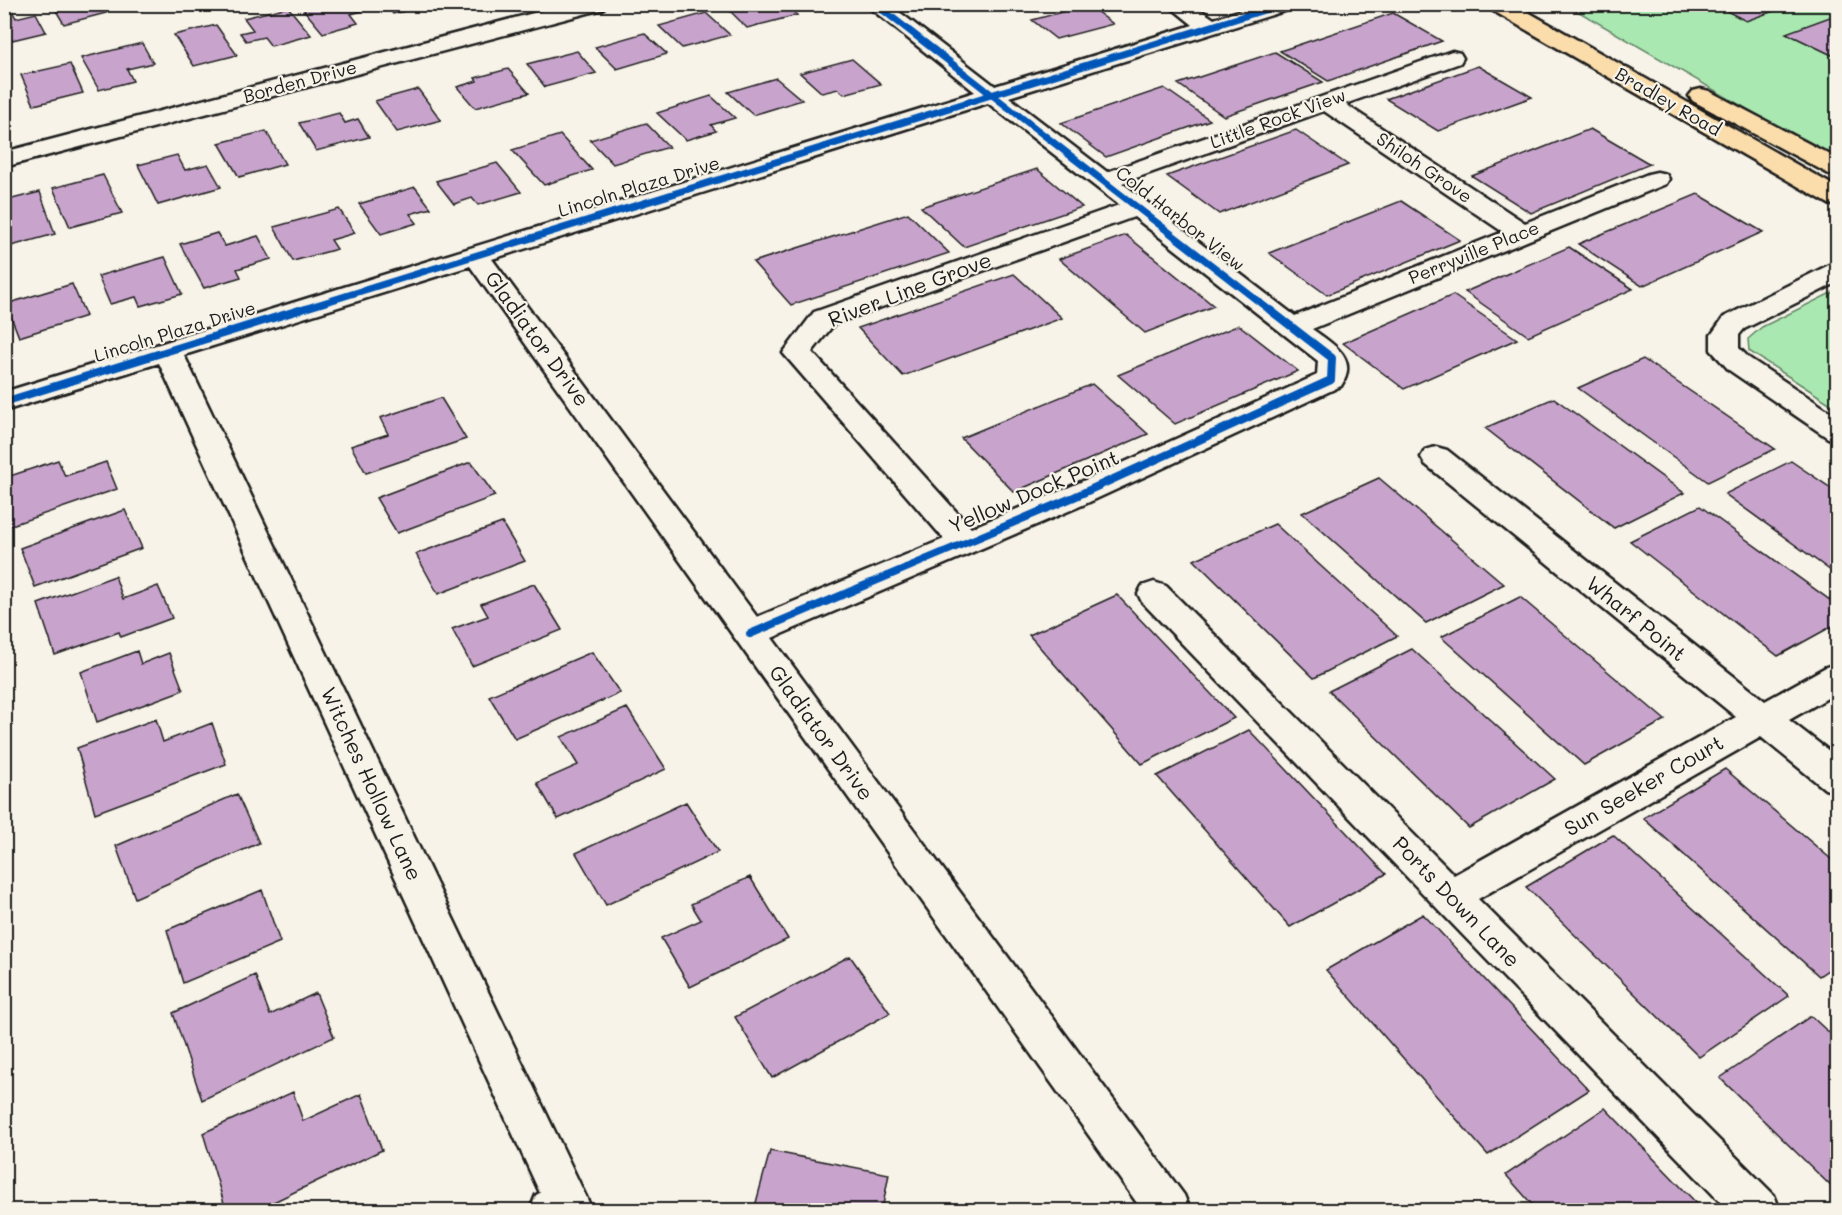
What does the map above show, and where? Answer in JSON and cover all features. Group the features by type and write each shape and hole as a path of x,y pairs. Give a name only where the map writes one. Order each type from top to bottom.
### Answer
{"main road":[{"name":"Bradley Road","path":"1498,4 1838,199"},
{"name":"Bradley Road","path":"1528,4 1838,169"}],"street":[{"name":"Borden Drive","path":"4,160 595,4"},
{"name":"Cold Harbor View","path":"875,4 1332,358 1332,380"},
{"path":"1177,4 1210,26"},
{"name":"Lincoln Plaza Drive","path":"4,402 1283,4"},
{"name":"Little Rock View","path":"1105,181 1452,58"},
{"name":"Shiloh Grove","path":"1326,102 1522,233"},
{"name":"Perryville Place","path":"1290,327 1657,179"},
{"name":"River Line Grove","path":"964,541 796,353 824,318 1137,207"},
{"name":"Gladiator Drive","path":"476,255 1168,1210"},
{"path":"1838,271 1734,323 1725,335 1725,350 1739,364 1838,431"},
{"name":"Witches Hollow Lane","path":"168,351 567,1203 552,1210"},
{"name":"Yellow Dock Point","path":"750,634 1074,496 1332,380"},
{"name":"Wharf Point","path":"1436,456 1838,779"},
{"name":"Ports Down Lane","path":"1154,594 1758,1210"},
{"name":"Sun Seeker Court","path":"1450,896 1838,676"}],"green space":[{"path":"1567,5 1837,5 1837,161"},
{"path":"1837,290 1837,408 1749,351 1748,339 1762,327"}],"building":[{"path":"52,4 101,4 106,13 64,24"},
{"path":"135,4 164,4 139,11"},
{"path":"319,4 356,4 362,11 351,14 358,23 323,33 303,9"},
{"path":"385,4 426,4 427,6 393,14"},
{"path":"747,4 785,4 797,15 747,28 728,9"},
{"path":"1713,4 1793,4 1746,21"},
{"path":"1088,5 1113,24 1056,39 1032,20"},
{"path":"10,7 16,18 36,13 46,32 4,42 4,8"},
{"path":"288,7 311,35 271,46 264,37 246,41 240,33 253,30 244,18"},
{"path":"706,13 730,35 682,48 659,26"},
{"path":"1393,13 1442,41 1328,81 1280,51"},
{"path":"1838,14 1838,58 1786,33"},
{"path":"216,25 237,55 194,66 174,35"},
{"path":"644,33 667,54 617,69 595,47"},
{"path":"142,43 153,63 127,69 133,81 99,90 81,58"},
{"path":"577,51 596,73 545,87 527,64"},
{"path":"1275,52 1323,82 1224,116 1178,84"},
{"path":"852,59 881,84 844,94 838,89 822,93 800,73"},
{"path":"70,64 83,93 34,105 21,75"},
{"path":"1478,66 1532,97 1438,131 1386,99"},
{"path":"508,69 529,93 475,108 457,87 477,81 475,78"},
{"path":"776,78 802,100 753,115 728,92"},
{"path":"1164,88 1210,120 1106,157 1061,123"},
{"path":"418,89 441,120 397,132 375,101"},
{"path":"711,96 735,118 711,125 716,131 686,140 657,113"},
{"path":"339,113 345,123 358,119 369,137 316,151 299,123"},
{"path":"646,123 669,147 613,164 590,140"},
{"path":"1590,129 1650,164 1531,213 1472,176"},
{"path":"1296,130 1348,165 1219,214 1167,176"},
{"path":"266,131 285,164 239,177 219,143"},
{"path":"560,135 592,170 544,185 512,150"},
{"path":"177,155 185,170 208,164 221,187 158,205 138,165"},
{"path":"497,163 521,192 478,205 472,198 454,204 436,181"},
{"path":"1037,169 1082,207 964,247 921,207"},
{"path":"103,175 122,213 70,227 53,188"},
{"path":"415,187 431,208 410,214 417,223 381,234 359,204"},
{"path":"40,192 55,234 4,248 4,201"},
{"path":"1698,194 1763,232 1642,286 1578,244"},
{"path":"1401,201 1460,240 1327,295 1269,253"},
{"path":"339,209 355,233 331,240 337,249 293,261 274,227"},
{"path":"908,213 949,253 791,305 753,262"},
{"path":"217,233 225,246 258,236 271,259 237,269 241,277 204,288 180,244"},
{"path":"1126,235 1214,306 1145,333 1059,259"},
{"path":"1569,247 1633,289 1528,336 1465,292"},
{"path":"165,257 182,294 140,306 136,297 110,304 98,276"},
{"path":"1014,274 1062,318 903,376 858,328"},
{"path":"72,284 86,316 19,337 6,304"},
{"path":"1453,295 1517,339 1404,389 1343,343"},
{"path":"1239,325 1298,371 1175,424 1118,375"},
{"path":"1643,359 1775,449 1708,482 1578,388"},
{"path":"1092,384 1148,434 1014,492 961,438"},
{"path":"441,398 466,439 366,473 351,446 388,434 380,418"},
{"path":"1554,398 1684,493 1614,528 1485,428"},
{"path":"58,460 65,476 106,462 117,489 6,527 4,478"},
{"path":"1791,461 1838,493 1838,576 1725,494"},
{"path":"471,462 495,496 397,533 376,498"},
{"path":"1379,478 1504,584 1426,623 1302,513"},
{"path":"1700,506 1838,606 1838,623 1778,656 1630,541"},
{"path":"125,510 142,548 35,587 20,548"},
{"path":"502,523 525,561 438,594 416,554"},
{"path":"1275,524 1397,636 1314,678 1194,560"},
{"path":"115,576 123,599 158,586 172,618 121,637 119,632 55,655 38,604"},
{"path":"534,584 562,630 472,666 452,629 488,616 481,604"},
{"path":"1117,595 1234,718 1142,764 1029,635"},
{"path":"1520,597 1665,720 1584,765 1441,637"},
{"path":"1412,649 1555,779 1469,828 1329,691"},
{"path":"137,651 141,664 169,653 183,690 97,722 81,672"},
{"path":"592,652 620,693 515,739 489,696"},
{"path":"627,708 666,769 558,819 537,783 578,765 561,737"},
{"path":"156,719 163,742 212,723 226,764 95,813 77,748"},
{"path":"1249,730 1386,874 1290,927 1157,776"},
{"path":"1725,769 1838,865 1838,963 1819,976 1643,818"},
{"path":"237,794 259,843 135,898 116,846"},
{"path":"686,802 718,852 606,905 576,853"},
{"path":"1613,835 1789,996 1699,1057 1526,887"},
{"path":"750,877 788,939 690,987 661,938 701,920 691,904"},
{"path":"262,890 280,942 183,983 167,930"},
{"path":"1423,914 1589,1090 1488,1155 1326,970"},
{"path":"850,956 890,1013 772,1078 735,1017"},
{"path":"255,975 270,1015 316,993 334,1037 202,1100 173,1013"},
{"path":"1811,1016 1838,1041 1838,1193 1720,1078"},
{"path":"293,1092 303,1121 361,1094 382,1150 257,1210 226,1210 203,1133"},
{"path":"1605,1108 1703,1210 1537,1210 1506,1175"},
{"path":"770,1151 889,1174 882,1210 754,1210"}],"cycle path":[{"path":"750,634 1074,497 1331,380 1332,358 875,4"},
{"path":"4,402 1283,4"}]}
